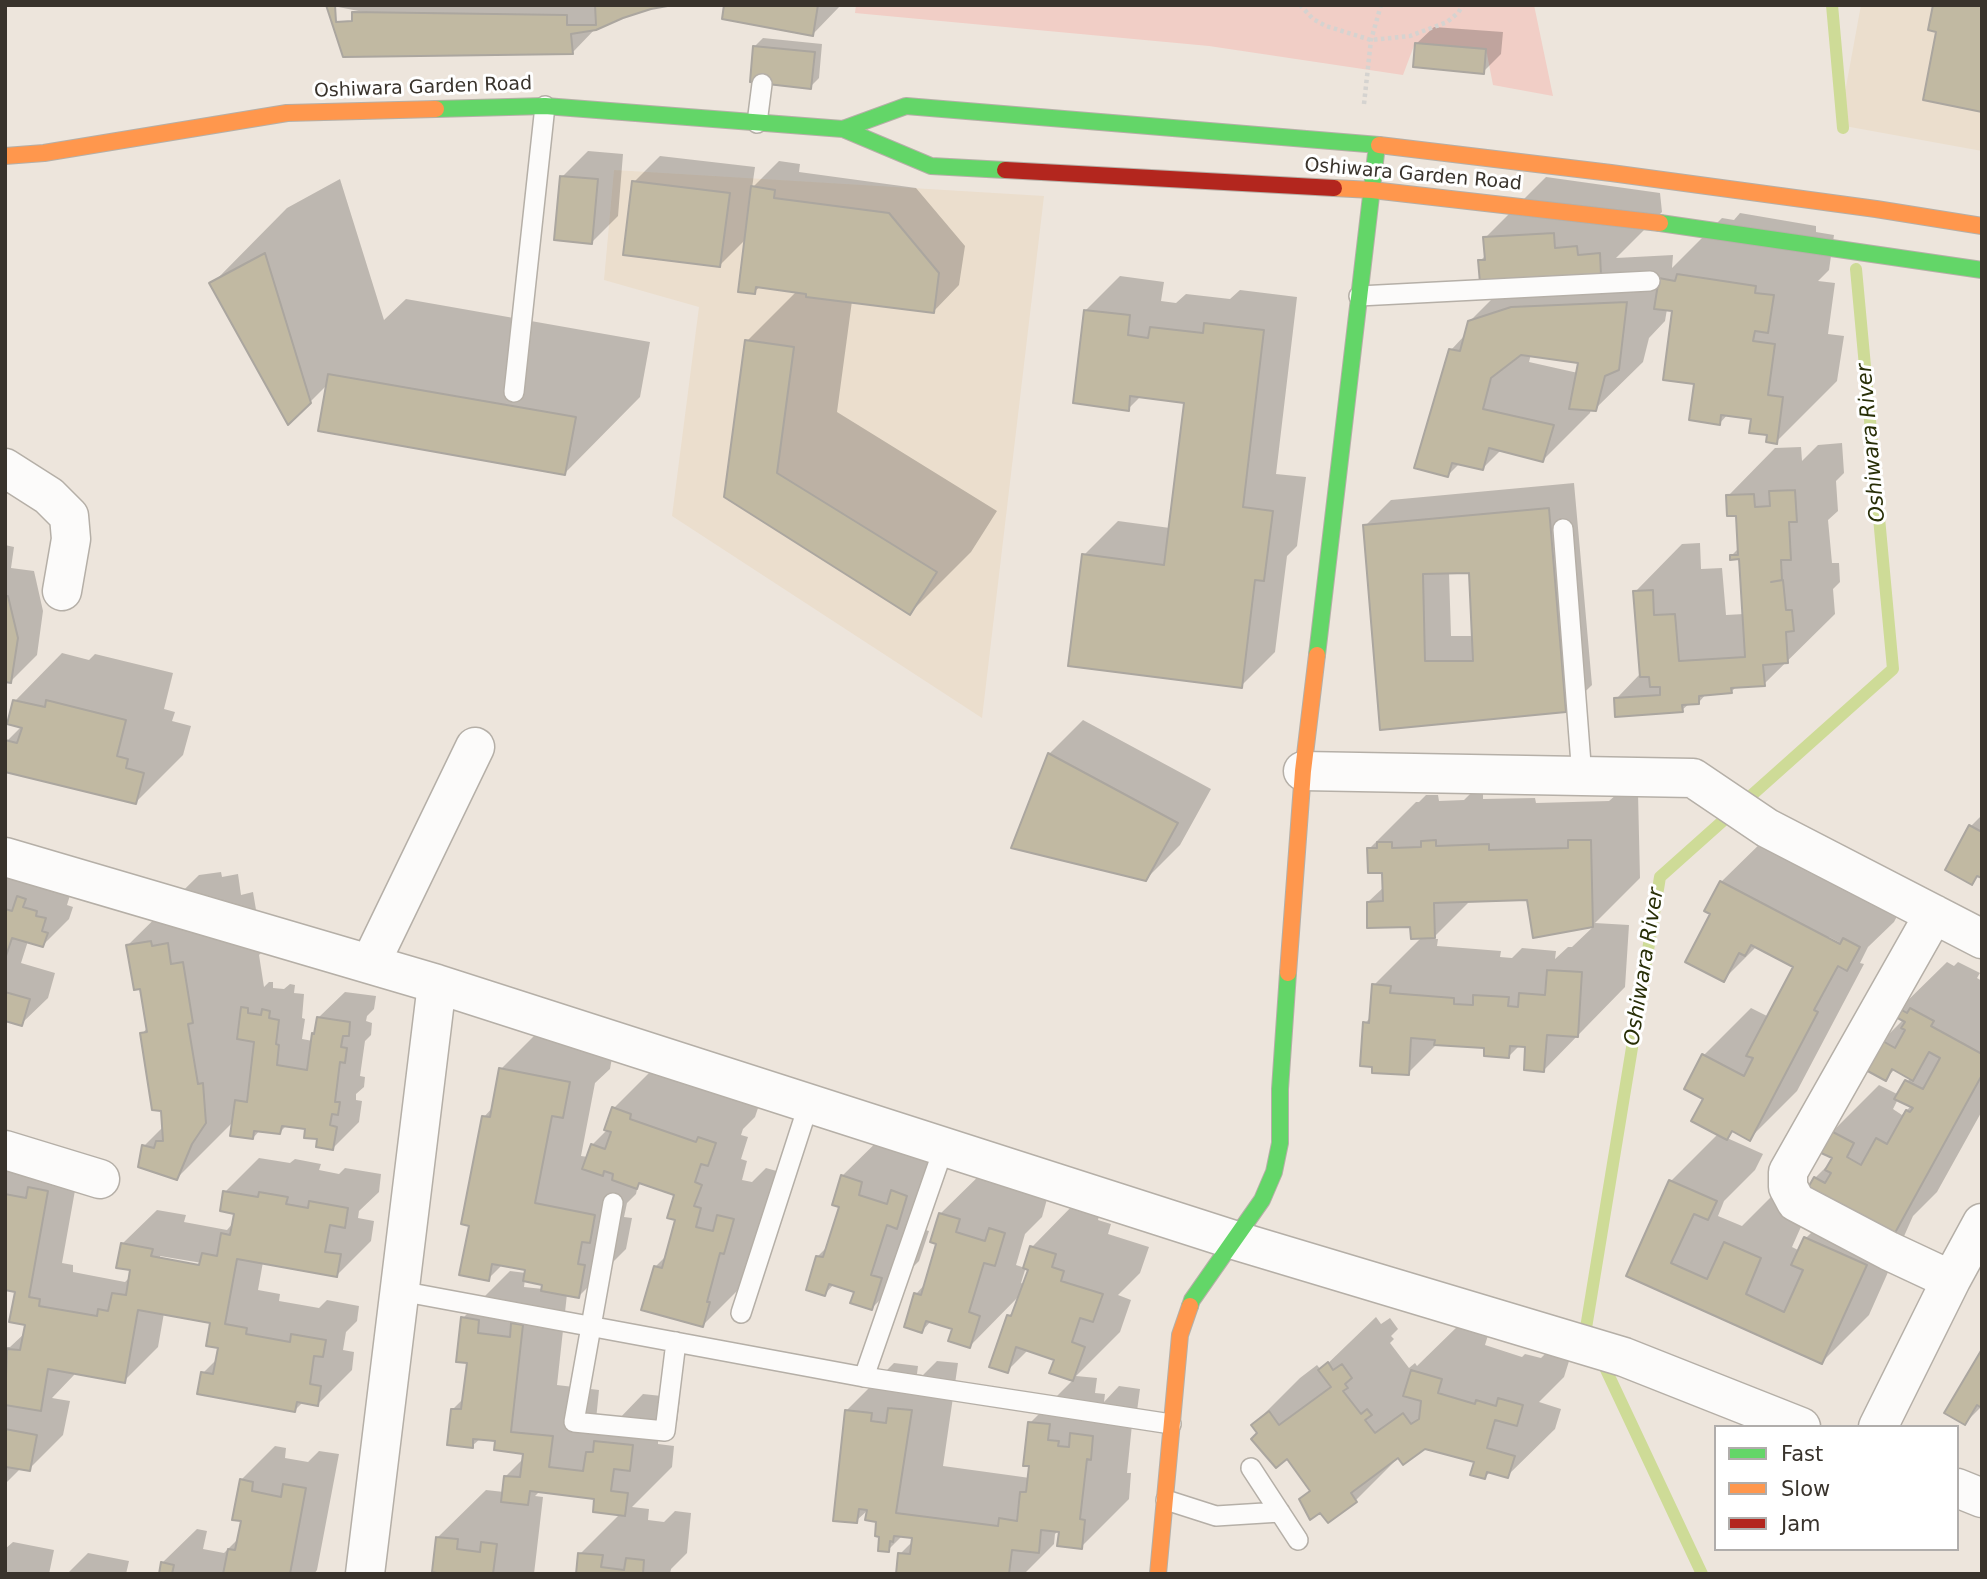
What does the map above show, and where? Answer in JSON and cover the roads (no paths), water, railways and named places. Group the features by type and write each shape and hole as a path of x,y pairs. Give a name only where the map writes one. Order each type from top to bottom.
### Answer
{"street":[{"name":"Oshiwara Garden Road","path":"5,156 44,153 287,113 545,106 844,129 930,166 1372,190 1615,216 1982,270"},
{"name":"Oshiwara Garden Road","path":"844,129 906,106 1377,145 1637,177 1982,226"},
{"path":"1158,1574 1180,1335 1192,1300 1262,1200 1274,1172 1280,1143 1280,1088 1303,771 1377,145"},
{"path":"5,467 49,496 69,516 71,538 62,592"},
{"path":"370,964 475,747"},
{"path":"1303,771 1693,778 1767,828 1982,939"},
{"path":"5,857 437,984 1234,1240 1624,1357 1796,1425"},
{"path":"1934,914 1788,1172 1787,1187 1796,1202 1951,1280"},
{"path":"366,1574 437,984"},
{"path":"5,1150 100,1179"},
{"path":"1879,1425 1982,1223"},
{"path":"1959,1489 1982,1498"}],"lane":[{"path":"757,123 762,84"},
{"path":"514,392 545,106"},
{"path":"1359,296 1650,281"},
{"path":"1563,529 1582,777"},
{"path":"741,1313 809,1103"},
{"path":"864,1377 944,1147"},
{"path":"613,1203 574,1422 665,1431 676,1342"},
{"path":"400,1291 864,1377 1171,1424"},
{"path":"1251,1468 1298,1540"},
{"path":"1166,1500 1216,1516 1280,1512"}],"waterway":[{"name":"Oshiwara River","path":"1832,5 1843,128"},
{"name":"Oshiwara River","path":"1592,1339 1586,1328 1660,877 1893,669 1856,269"},
{"name":"Oshiwara River","path":"1601,1359 1702,1574"}]}
